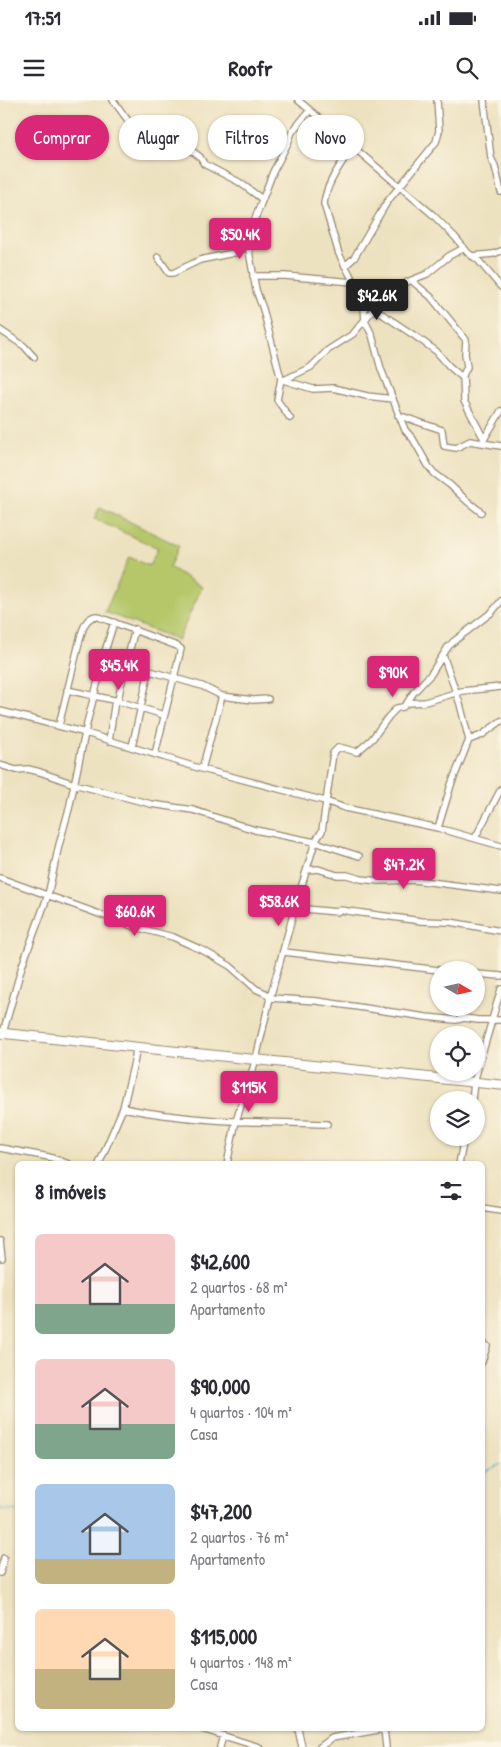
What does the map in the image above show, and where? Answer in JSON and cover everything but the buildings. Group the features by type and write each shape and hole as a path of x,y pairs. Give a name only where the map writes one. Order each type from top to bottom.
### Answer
{"main road":[{"path":"2,1033 501,1085"}],"street":[{"path":"113,100 143,139 165,138 174,132 188,148 200,156 204,164 239,182 262,199"},
{"path":"298,100 316,115"},
{"path":"345,266 354,258 387,202 436,142 439,124 437,100"},
{"path":"484,100 491,158 496,166 501,192"},
{"path":"290,418 277,400 282,380 253,276 249,251 255,219 273,172 292,132 310,110"},
{"path":"364,155 444,225 468,254 478,260 501,287"},
{"path":"344,160 328,187 324,204 345,266 359,292 364,307 365,321 372,335 381,369 398,414 405,430 417,446 428,467 480,512"},
{"path":"158,257 169,272 173,273 200,260 238,252 250,243"},
{"path":"282,380 311,367 328,350 353,334 382,298 427,274 449,256 464,248"},
{"path":"472,256 501,252"},
{"path":"253,276 285,276 353,282"},
{"path":"412,281 431,297 466,340 465,354 467,367 463,374 464,403 483,440"},
{"path":"373,308 436,351 463,378"},
{"path":"0,330 24,346 34,357"},
{"path":"282,380 313,389 334,388 367,396 393,399"},
{"path":"483,440 501,411"},
{"path":"398,414 442,430 444,446 456,448 470,441 483,440 501,446"},
{"path":"228,1161 236,1121 256,1059 270,998 294,911 315,842 322,830 325,801 331,773 331,760 336,749 343,747 357,752 372,739 389,716 397,708 403,707 407,703 454,642 492,612 501,601"},
{"path":"59,726 86,623 96,616 177,646 181,650 155,754"},
{"path":"2,1033 22,966 48,895 94,695 114,622"},
{"path":"108,741 135,630"},
{"path":"438,828 451,785 469,740 460,704 443,655"},
{"path":"132,747 150,671 202,686 222,696 253,700 268,699"},
{"path":"407,703 425,702 462,691 501,687"},
{"path":"68,690 117,700 164,715"},
{"path":"202,769 222,696"},
{"path":"0,711 86,733 202,769 345,808 438,828 501,846"},
{"path":"469,740 482,735 501,721"},
{"path":"0,766 16,770 28,769 74,784 152,804 192,810 255,830 315,842 359,856"},
{"path":"475,838 501,789"},
{"path":"307,870 318,869 337,875 347,875 361,879 414,880 501,891"},
{"path":"0,878 135,927 174,937 230,966 256,989 265,992 270,998 317,1001 456,1020 464,1018 501,1020"},
{"path":"294,911 305,909 337,912 340,910 450,922 501,932"},
{"path":"284,952 430,969"},
{"path":"485,975 501,976"},
{"path":"473,1091 501,989"},
{"path":"101,1161 123,1108 134,1065 136,1047"},
{"path":"123,1108 152,1114 236,1121 327,1124"},
{"path":"460,1161 462,1146"},
{"path":"0,1148 59,1161"},
{"path":"485,1208 501,1211"},
{"path":"0,1241 2,1258"},
{"path":"0,1574 4,1558"},
{"path":"208,1731 259,1747"},
{"path":"298,1731 302,1747"},
{"path":"320,1747 332,1738 372,1731"},
{"path":"384,1731 386,1747"},
{"path":"220,1747 223,1736"}],"green space":[{"path":"100,507 179,546 169,567 202,587 178,640 105,612 129,557 149,566 158,548 94,519"}],"waterway":[{"path":"485,1472 501,1464"},
{"path":"0,1509 15,1511"}]}
